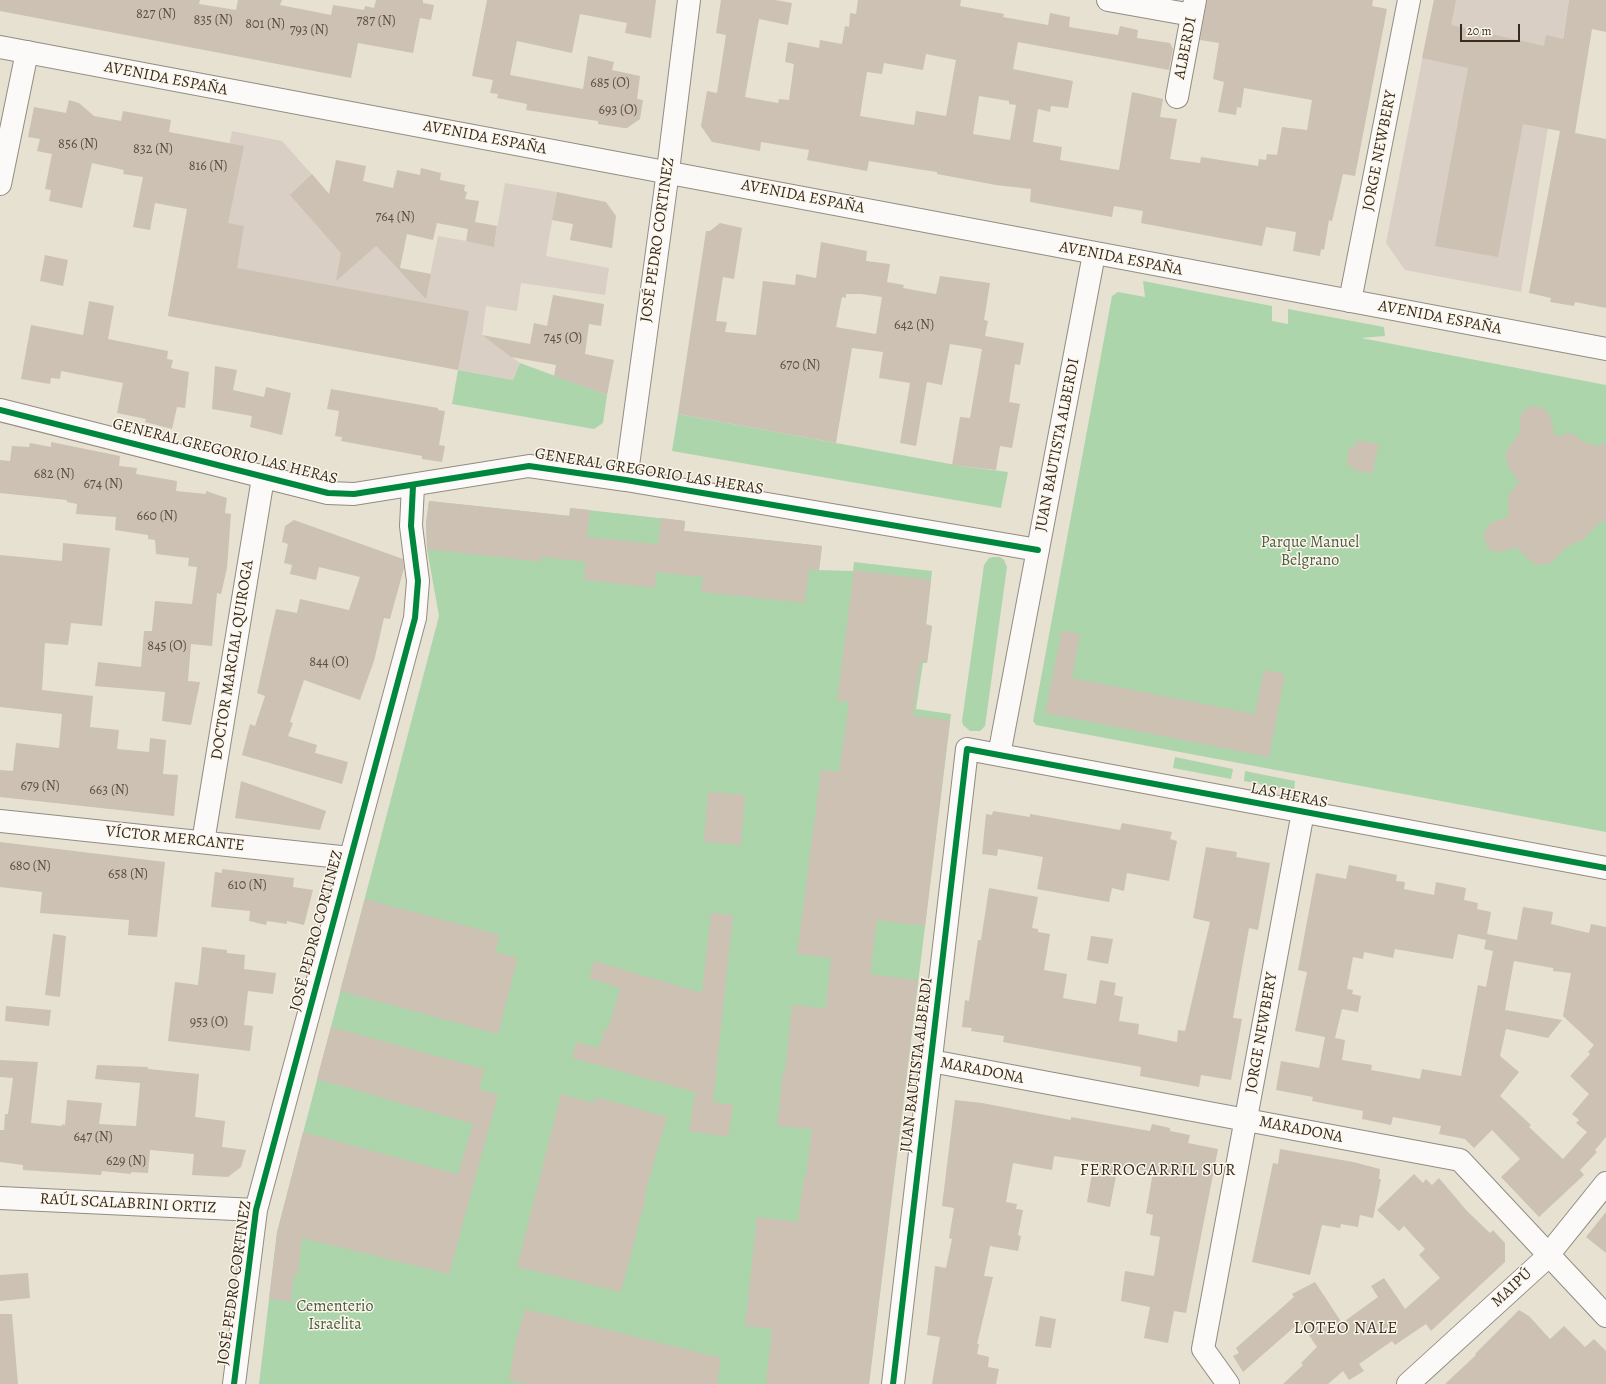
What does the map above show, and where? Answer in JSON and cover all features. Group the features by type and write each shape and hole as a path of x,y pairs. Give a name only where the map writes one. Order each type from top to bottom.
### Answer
{"street":[{"name":"JOSÉ PEDRO CORTINEZ","path":"626,480 668,171 689,0"},
{"path":"1108,0 1194,7"},
{"name":"JORGE NEWBERY","path":"1350,301 1409,0"},
{"name":"ALBERDI","path":"1177,97 1194,7"},
{"name":"AVENIDA ESPAÑA","path":"0,47 668,171 1094,254 1606,349"},
{"path":"0,184 27,52"},
{"name":"JUAN BAUTISTA ALBERDI","path":"999,755 1094,254"},
{"name":"GENERAL GREGORIO LAS HERAS","path":"0,410 263,478 328,493 354,494 413,486 530,466 626,480 1038,550"},
{"name":"DOCTOR MARCIAL QUIROGA","path":"203,842 263,478"},
{"name":"JOSÉ PEDRO CORTINEZ","path":"234,1384 256,1210 415,618 418,581 411,526 413,486"},
{"name":"JUAN BAUTISTA ALBERDI","path":"893,1384 967,749"},
{"name":"LAS HERAS","path":"967,749 1606,868"},
{"name":"JORGE NEWBERY","path":"1228,1384 1203,1349 1303,812"},
{"name":"VÍCTOR MERCANTE","path":"0,821 350,858"},
{"name":"MARADONA","path":"931,1061 1460,1160 1606,1316"},
{"name":"MAIPÚ","path":"1408,1384 1548,1254 1606,1183"},
{"name":"RAÚL SCALABRINI ORTIZ","path":"0,1198 256,1210"}],"shaded area":[{"path":"1434,0 1569,0 1521,292 1405,270 1386,243"},
{"path":"232,131 282,141 399,271 426,295 438,236 494,246 505,183 557,192 546,256 609,268 605,295 521,283 517,311 486,306 482,335 520,363 513,380 168,316 186,217 214,220"}],"green space":[{"name":"Parque Manuel Belgrano","path":"1143,281 1272,306 1272,321 1288,324 1288,309 1384,327 1385,336 1361,338 1606,385 1606,832 1036,725 1033,721 1112,296 1118,292 1145,297"},
{"path":"520,363 607,395 603,423 594,429 452,404 458,370 513,380"},
{"path":"678,414 961,466 1008,472 1001,508 672,451"},
{"name":"Cementerio Israelita","path":"429,501 569,516 570,508 685,521 684,531 822,546 819,570 853,571 854,562 932,571 926,625 932,626 927,663 923,663 916,709 951,714 869,1384 259,1384 277,1232 439,616 427,549 426,523"},
{"path":"1000,557 1004,560 1007,567 985,726 980,731 970,731 963,725 962,721 984,565 989,558"},
{"path":"1175,757 1233,769 1231,779 1173,768"},
{"path":"1245,771 1295,781 1294,791 1244,781"}],"building":[{"path":"0,0 200,0 199,4 236,10 238,0 282,0 280,5 331,15 333,5 364,10 365,6 374,8 376,0 423,0 423,3 434,5 431,20 420,18 413,53 358,43 351,78 0,11"},
{"path":"487,0 656,0 651,38 625,33 627,23 580,14 572,53 517,41 510,75 583,89 588,56 614,62 612,70 640,76 637,99 643,100 640,119 627,128 598,124 598,121 526,110 527,104 497,98 498,94 490,93 493,80 472,76"},
{"path":"721,0 775,0 792,3 788,25 759,19 745,97 778,103 779,99 789,100 794,64 785,62 788,42 819,48 820,40 842,44 845,26 849,27 850,13 856,14 858,0 961,0 960,6 1004,14 1003,17 1048,25 1050,13 1070,17 1069,27 1118,35 1120,26 1138,30 1137,38 1170,43 1173,49 1169,70 1018,42 1013,69 1073,81 1068,108 1051,106 1050,112 1038,109 1033,142 1062,147 1060,160 1119,170 1132,92 1163,99 1160,117 1177,119 1170,159 1200,163 1201,157 1258,166 1259,159 1266,160 1267,154 1277,155 1282,127 1307,130 1312,100 1244,88 1241,108 1237,107 1236,115 1218,112 1224,82 1213,79 1219,43 1200,40 1207,0 1373,0 1372,6 1387,9 1355,176 1343,174 1332,221 1329,220 1324,250 1321,249 1320,256 1293,251 1296,232 1266,227 1262,246 1141,223 1143,211 1114,206 1112,217 1030,202 1031,189 996,185 937,174 937,172 869,161 867,171 807,160 809,150 761,142 760,151 712,142 701,126 707,91 717,93 726,35 716,33","holes":["926,54 956,60 946,116 916,111 914,125 860,116 867,72 882,74 884,63 923,70","979,96 1009,101 1009,104 1016,105 1010,140 973,134"]},
{"path":"1434,0 1456,0 1451,25 1544,46 1546,35 1563,39 1569,0 1606,0 1606,32 1592,29 1575,133 1606,139 1606,308 1575,302 1574,306 1550,302 1551,298 1529,293 1560,131 1523,124 1498,257 1435,246 1468,68 1422,58"},
{"path":"69,100 79,103 94,116 121,121 123,111 171,120 169,132 244,146 228,223 244,226 237,268 469,311 458,370 168,316 187,209 155,203 150,230 133,227 143,177 123,174 124,170 92,163 82,208 49,201 51,190 45,189 52,154 37,151 40,139 28,137 34,107 66,113"},
{"path":"336,160 366,166 363,181 393,188 397,170 420,175 421,168 441,173 440,180 465,185 464,191 467,192 465,199 479,201 475,222 497,226 494,247 466,241 468,229 437,223 433,240 407,234 400,268 431,274 426,299 376,246 336,281 341,253 290,195 312,174 329,194"},
{"path":"557,192 606,202 616,216 612,248 570,240 573,224 552,220"},
{"path":"720,223 742,228 734,279 723,277 716,321 727,322 725,332 756,335 763,281 795,285 796,274 816,278 821,242 867,251 866,261 890,264 887,282 904,285 903,288 936,294 940,276 990,283 984,320 988,321 985,336 1024,343 1020,365 1015,364 1009,402 1020,404 1012,448 1000,446 996,470 952,465 960,417 970,418 982,349 950,344 942,385 927,382 916,446 900,443 910,383 879,378 883,352 852,348 836,443 678,414 706,231 710,231","holes":["846,294 861,294 882,297 876,334 836,327 842,297 846,298"]},
{"path":"45,255 68,260 63,286 40,281"},
{"path":"553,295 604,304 601,326 589,324 585,354 614,360 607,395 554,376 556,365 511,357 482,335 530,344 534,323 547,326"},
{"path":"89,301 114,306 108,339 168,351 167,359 173,360 171,368 189,372 185,408 177,407 172,429 145,422 146,419 117,413 123,383 61,371 60,379 51,378 50,384 21,379 31,325 83,335"},
{"path":"215,366 237,370 233,390 264,397 266,387 291,393 282,435 250,427 252,416 212,409"},
{"path":"331,389 438,408 438,410 445,411 439,445 445,446 442,462 422,459 422,456 341,441 342,437 335,436 339,411 327,409"},
{"path":"1535,406 1543,408 1549,413 1556,437 1568,433 1576,435 1582,441 1596,446 1606,443 1606,520 1596,526 1583,540 1566,547 1551,563 1541,565 1532,563 1517,547 1500,552 1492,551 1486,545 1484,537 1486,529 1491,523 1508,517 1508,496 1519,482 1508,466 1506,458 1507,450 1519,434 1521,414 1527,408"},
{"path":"1357,440 1379,444 1372,474 1352,469 1353,467 1346,465 1350,446 1355,448"},
{"path":"51,442 120,456 119,466 137,468 136,474 177,481 176,491 206,494 206,491 227,498 225,513 231,514 227,568 221,594 217,593 212,646 191,644 188,681 200,682 191,725 162,721 165,692 95,686 98,662 141,667 144,631 152,631 155,601 192,604 197,567 188,566 189,558 156,554 155,540 148,539 148,535 115,530 116,517 76,514 77,504 67,502 67,500 0,493 0,460 10,461 12,446 29,447 30,443 51,447"},
{"path":"429,501 570,516 570,508 590,510 587,537 658,544 661,518 685,521 684,531 822,546 819,570 809,569 805,603 701,592 703,577 656,572 655,588 584,580 586,562 542,557 541,562 427,549 426,523"},
{"path":"294,520 403,559 404,568 390,619 384,618 374,661 360,700 304,680 290,722 293,723 288,736 317,745 315,753 348,762 342,784 242,755 250,724 255,726 265,696 257,693 276,609 297,613 300,599 349,610 360,577 319,567 316,580 290,574 292,565 284,563 288,544 282,542 285,526"},
{"path":"63,543 110,548 102,626 71,623 68,645 45,643 42,690 93,696 90,727 119,730 117,749 149,752 150,738 166,740 163,774 178,775 174,816 0,797 0,770 13,771 16,743 59,748 62,714 0,707 0,555 62,561"},
{"path":"854,570 931,580 926,624 932,626 927,663 920,662 913,716 950,720 925,926 877,920 870,974 918,980 869,1384 766,1384 772,1329 745,1326 757,1217 798,1222 804,1176 806,1176 812,1129 777,1126 792,1005 826,1008 831,958 797,954 821,770 839,772 849,702 837,701"},
{"path":"1062,630 1080,634 1072,678 1255,714 1264,670 1285,674 1269,757 1045,713"},
{"path":"241,781 326,811 320,830 235,818"},
{"path":"708,792 745,795 741,845 704,842"},
{"path":"993,811 1030,817 1030,814 1120,830 1122,823 1172,832 1170,839 1177,841 1169,881 1127,873 1124,891 1112,888 1109,902 1037,889 1043,857 998,849 997,856 982,854 986,814 992,815"},
{"path":"0,842 165,862 157,937 128,935 129,920 40,913 42,892 0,887"},
{"path":"1206,847 1237,852 1236,857 1270,863 1258,930 1249,928 1233,1018 1242,1019 1231,1080 1201,1075 1199,1087 1140,1076 1141,1067 1003,1042 1004,1036 971,1031 972,1028 962,1027 965,1000 969,1001 978,940 981,940 989,888 1038,897 1032,928 1038,929 1038,932 1050,934 1044,970 1067,974 1063,998 1096,1004 1100,980 1116,983 1114,995 1123,997 1119,1021 1139,1024 1138,1034 1177,1042 1178,1030 1185,1031 1210,922 1193,918"},
{"path":"1349,865 1397,875 1396,881 1405,882 1404,889 1434,895 1436,882 1466,888 1464,900 1478,903 1477,909 1491,912 1487,934 1517,940 1523,907 1553,912 1551,924 1589,933 1591,924 1606,927 1606,1137 1595,1150 1597,1152 1580,1170 1584,1175 1539,1217 1501,1177 1520,1159 1492,1130 1474,1148 1465,1139 1439,1134 1441,1126 1393,1117 1391,1125 1362,1119 1363,1111 1312,1101 1313,1097 1276,1090 1281,1061 1319,1068 1325,1037 1295,1031 1307,972 1298,970 1316,873 1346,879","holes":["1458,934 1486,940 1484,949 1493,951 1486,987 1478,985 1461,1076 1422,1069 1420,1079 1371,1070 1372,1065 1342,1060 1345,1040 1335,1038 1342,1009 1358,1012 1361,996 1352,994 1353,990 1347,989 1353,957 1363,959 1364,952 1393,958 1395,949 1453,959","1514,961 1553,968 1553,971 1571,973 1563,1016 1594,1045 1588,1052 1590,1054 1570,1076 1589,1094 1572,1114 1579,1120 1576,1123 1587,1132 1563,1159 1529,1127 1531,1125 1500,1096 1519,1072 1500,1056 1506,1029 1548,1038 1562,1020 1505,1010"]},
{"path":"222,869 294,878 293,887 313,890 304,925 287,921 287,924 267,921 266,925 249,921 250,911 211,907 215,872 222,873"},
{"path":"365,899 500,935 495,952 518,958 498,1034 340,991"},
{"path":"711,913 733,915 713,1102 733,1105 728,1137 689,1131 695,1092 572,1058 576,1042 599,1048 605,1028 608,1029 620,988 589,978 594,961 702,993"},
{"path":"53,934 66,936 60,997 45,995"},
{"path":"1091,936 1113,939 1108,964 1087,960"},
{"path":"202,947 227,950 227,953 245,955 244,969 276,973 273,994 248,991 244,1025 253,1026 250,1051 168,1041 175,982 198,985"},
{"path":"6,1006 51,1010 49,1026 5,1021"},
{"path":"331,1027 484,1069 479,1089 498,1095 449,1274 302,1238 298,1275 294,1275 291,1302 269,1299 277,1233 303,1132 458,1174 473,1124 317,1079"},
{"path":"0,1060 38,1062 31,1123 62,1126 62,1124 65,1125 67,1100 102,1103 99,1124 136,1126 140,1083 95,1079 97,1065 148,1067 148,1069 199,1074 195,1117 225,1121 222,1147 246,1150 241,1167 228,1177 192,1175 194,1154 150,1150 148,1173 131,1172 131,1174 102,1171 101,1175 23,1170 23,1165 0,1162 0,1130 4,1130 5,1114 8,1114 13,1078 0,1077"},
{"path":"561,1094 594,1103 596,1097 667,1117 644,1197 646,1197 621,1292 517,1267"},
{"path":"955,1100 982,1103 1071,1120 1071,1117 1150,1131 1152,1124 1170,1128 1170,1131 1190,1135 1188,1143 1218,1149 1186,1313 1174,1311 1168,1343 1144,1338 1150,1307 1121,1301 1125,1271 1154,1276 1160,1237 1150,1235 1153,1215 1146,1213 1153,1172 1118,1166 1110,1207 1087,1202 1094,1162 1054,1156 1052,1170 1013,1163 1006,1202 1017,1204 1016,1209 1023,1210 1018,1235 1021,1236 1018,1251 990,1246 984,1276 993,1277 977,1344 979,1344 977,1354 989,1357 988,1367 999,1369 996,1384 932,1384 940,1337 927,1335 935,1266 946,1268 952,1239 949,1238 954,1208 942,1206"},
{"path":"1280,1149 1353,1162 1380,1169 1379,1179 1381,1179 1373,1218 1360,1215 1358,1227 1341,1224 1340,1228 1322,1225 1310,1275 1252,1262 1273,1163 1278,1164"},
{"path":"1414,1174 1423,1183 1426,1179 1432,1185 1439,1178 1467,1211 1490,1233 1493,1230 1505,1243 1505,1262 1431,1331 1426,1324 1395,1345 1392,1341 1359,1364 1364,1371 1349,1380 1343,1371 1328,1384 1283,1384 1303,1365 1301,1363 1317,1347 1300,1322 1243,1372 1233,1356 1239,1353 1236,1348 1294,1297 1292,1294 1315,1282 1342,1323 1378,1297 1371,1286 1384,1278 1405,1309 1440,1278 1419,1255 1425,1249 1404,1226 1399,1231 1377,1210"},
{"path":"1606,1212 1606,1253 1586,1237"},
{"path":"28,1273 30,1298 0,1301 0,1275"},
{"path":"525,1309 721,1358 717,1384 528,1384 509,1380 515,1345"},
{"path":"1519,1310 1529,1316 1550,1339 1564,1326 1585,1347 1594,1339 1606,1351 1606,1384 1445,1384 1476,1355 1475,1354"},
{"path":"0,1314 12,1314 18,1384 0,1384"},
{"path":"1040,1316 1056,1319 1051,1348 1035,1346"}],"cycle path":[{"path":"0,410 328,493 354,494 529,466 626,480 1038,550"},
{"path":"234,1384 256,1210 415,618 418,581 411,526 413,486"},
{"path":"893,1384 967,749 1606,868"}],"district":[{"name":"FERROCARRIL SUR","path":"1158,1171"},
{"name":"LOTEO NALE","path":"1346,1329"}]}
